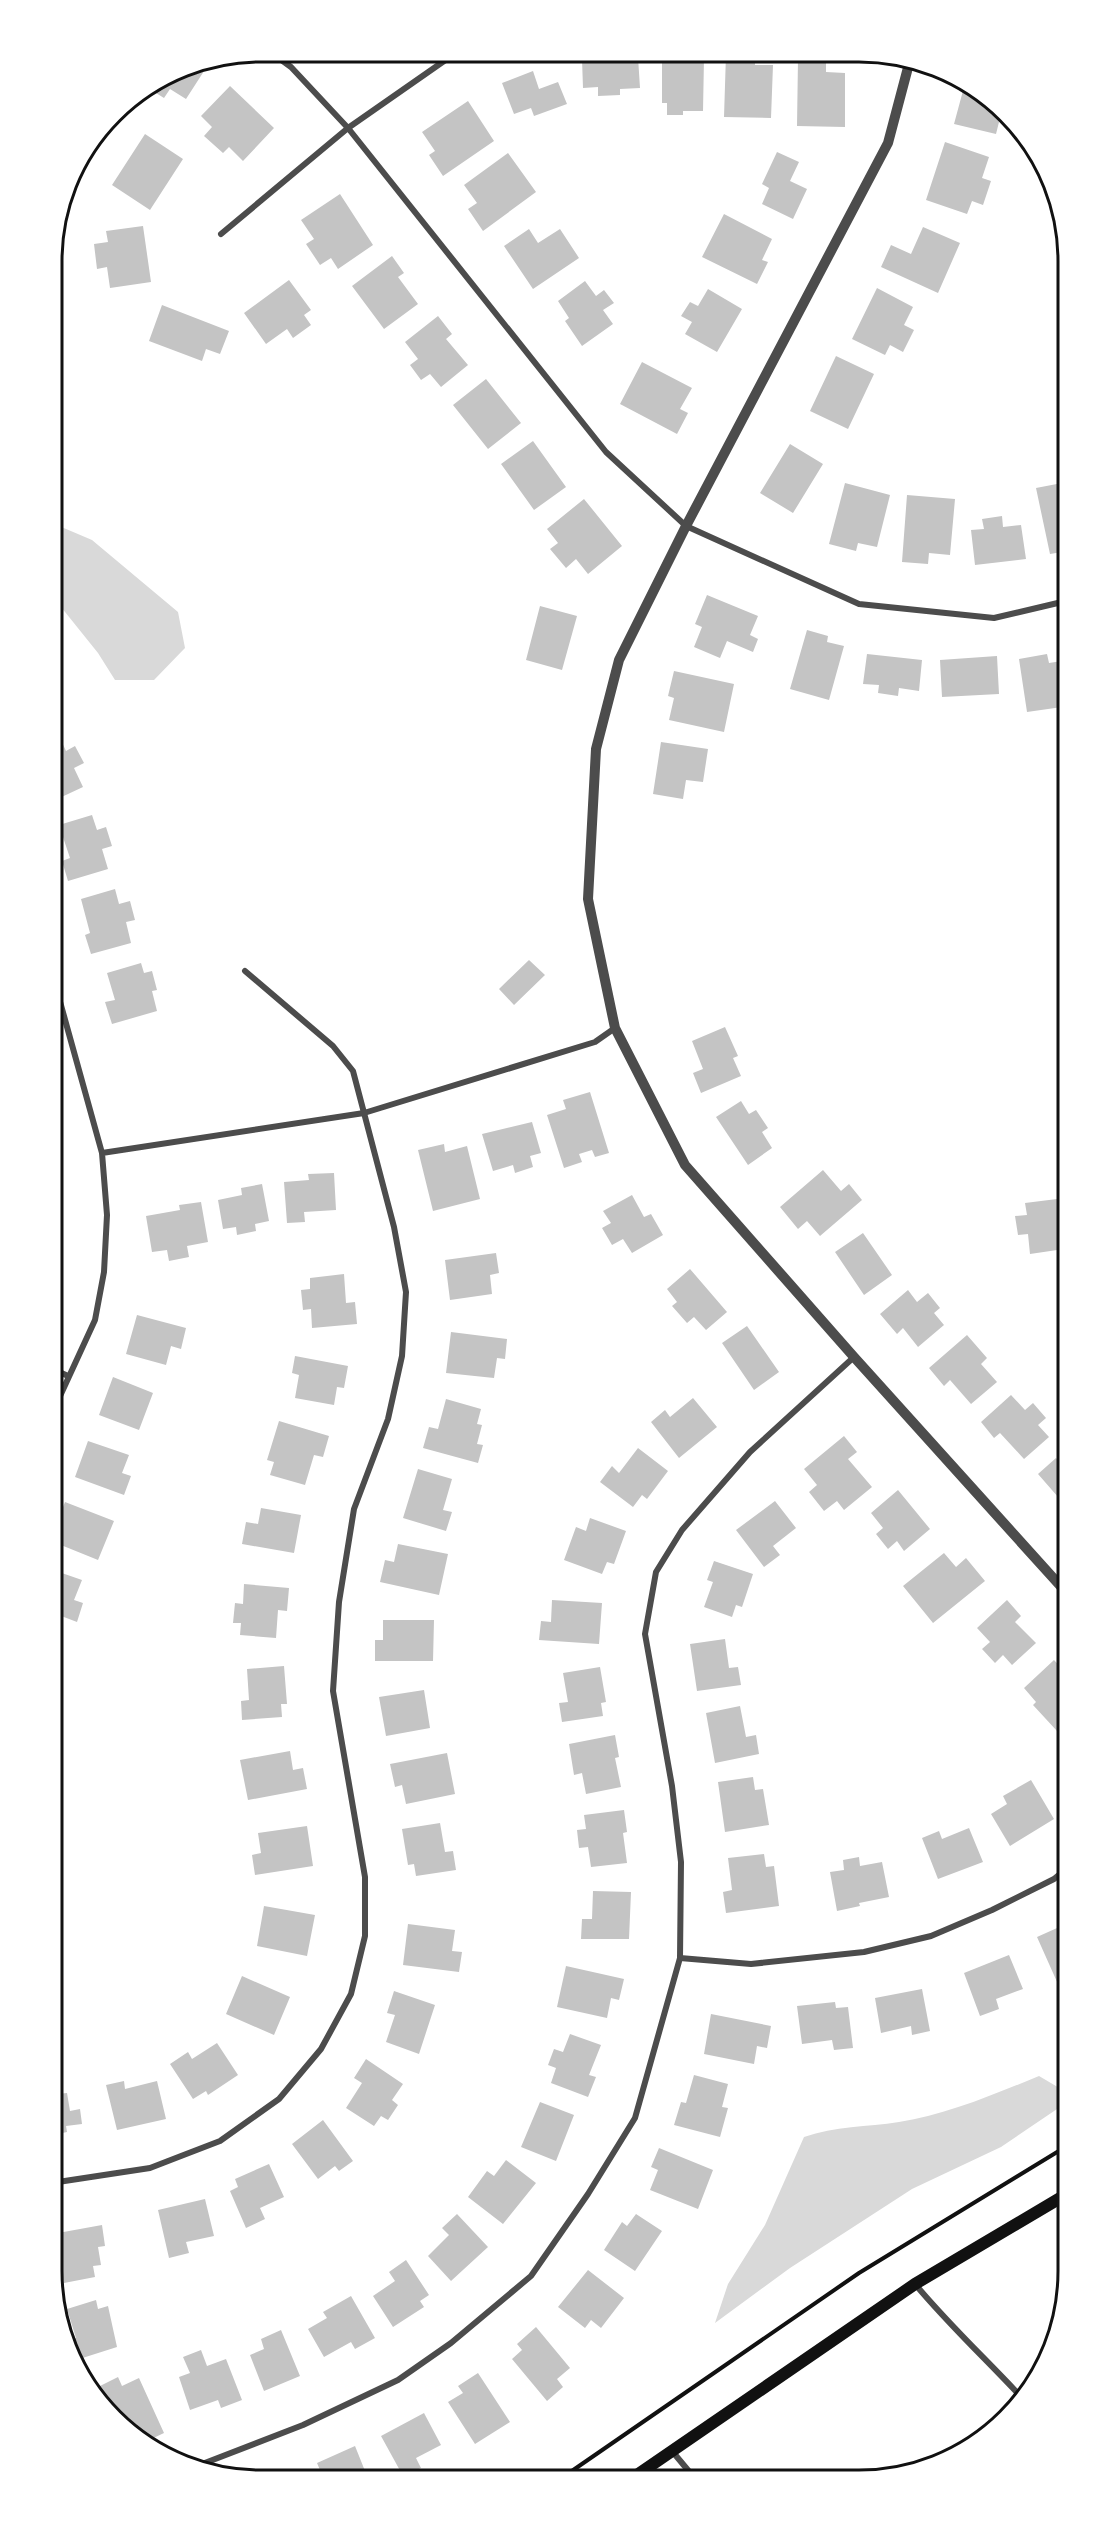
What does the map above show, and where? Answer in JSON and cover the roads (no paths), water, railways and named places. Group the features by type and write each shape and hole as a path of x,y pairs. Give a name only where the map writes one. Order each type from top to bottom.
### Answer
{"main road":[{"path":"644,2470 915,2284 1057,2200"}],"street":[{"path":"284,62 348,128 606,452 686,526 859,604 994,618 1058,603"},
{"path":"221,234 348,128 443,62"},
{"path":"908,68 888,143 686,526 619,660 596,749 588,899 615,1028 685,1165 1057,1583"},
{"path":"62,2181 150,2168 220,2141 279,2099 321,2049 351,1994 365,1936 365,1877 333,1692 339,1602 354,1509 388,1419 402,1356 406,1292 394,1227 353,1071 333,1046 245,971"},
{"path":"62,1009 102,1153 106,1215 104,1272 95,1320 62,1390"},
{"path":"102,1153 364,1113 595,1041 615,1028"},
{"path":"206,2463 303,2425 398,2380 451,2343 531,2276 588,2194 635,2118 680,1958 681,1862 672,1786 645,1634 656,1572 682,1530 750,1452 854,1357"},
{"path":"62,1373 68,1376"},
{"path":"680,1958 751,1964 864,1952 931,1936 992,1910 1057,1876"},
{"path":"915,2284 946,2321 1016,2392"},
{"path":"672,2451 688,2470"}]}
